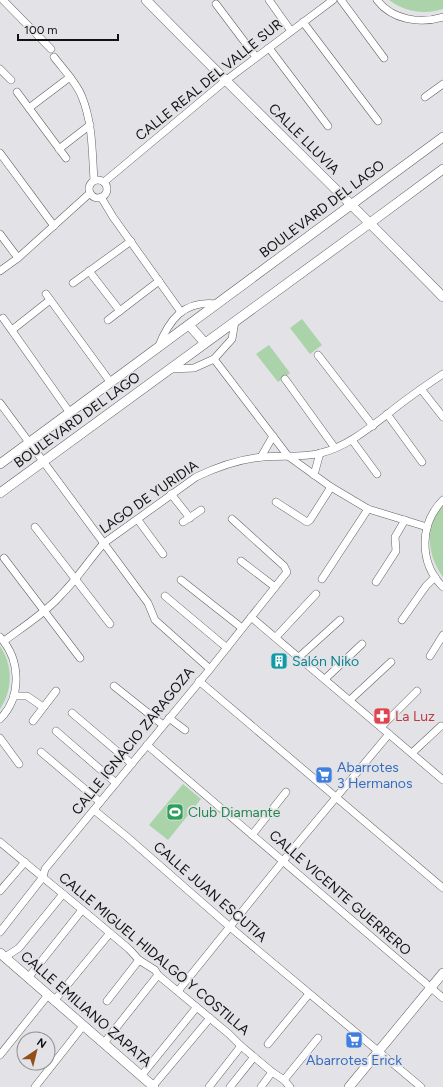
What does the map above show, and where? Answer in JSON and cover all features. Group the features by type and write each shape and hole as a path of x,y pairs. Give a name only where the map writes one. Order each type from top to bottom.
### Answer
{"street":[{"path":"3,0 51,49"},
{"name":"CALLE LLUVIA","path":"146,0 225,81 443,297"},
{"path":"269,0 292,31"},
{"name":"CALLE REAL DEL VALLE SUR","path":"104,182 225,81 292,31 325,2 333,0"},
{"path":"341,0 384,58"},
{"path":"377,0 391,12 405,18 419,21 434,20 443,17"},
{"path":"216,4 256,57"},
{"path":"303,22 378,121"},
{"path":"269,48 328,126"},
{"path":"54,57 70,77 82,96 90,125 94,180 89,186 90,193"},
{"path":"0,69 11,80"},
{"path":"29,108 70,77"},
{"path":"425,97 443,84"},
{"path":"17,92 66,158"},
{"path":"60,149 90,125"},
{"name":"BOULEVARD DEL LAGO","path":"0,464 443,137"},
{"path":"0,153 54,226"},
{"name":"BOULEVARD DEL LAGO","path":"0,493 443,169"},
{"path":"94,180 101,180 106,186 107,190 101,197"},
{"path":"0,272 18,258 90,193"},
{"path":"90,193 97,197 101,197 181,312"},
{"path":"0,234 18,258"},
{"path":"73,283 131,241"},
{"path":"89,271 120,312"},
{"path":"108,320 159,281"},
{"path":"12,330 48,297 111,383"},
{"name":"BOULEVARD DEL LAGO","path":"158,348 172,320 181,312 189,307 206,303 217,304"},
{"path":"3,318 70,413"},
{"path":"170,369 194,368 214,359 232,339 235,321"},
{"path":"190,325 205,343"},
{"path":"318,355 373,426"},
{"path":"214,359 288,456 331,487 368,509 427,527"},
{"name":"LAGO DE YURIDIA","path":"2,639 44,610 61,596 104,543 196,477 212,469 230,463 261,457 320,454 335,448 352,440 373,426 387,414 443,374"},
{"path":"285,379 335,448"},
{"path":"421,389 443,418"},
{"path":"0,403 148,603 155,620 210,669"},
{"path":"387,414 422,462"},
{"path":"261,457 273,436"},
{"path":"352,440 377,474"},
{"path":"314,475 320,454"},
{"path":"276,502 309,522 331,487"},
{"path":"171,494 190,518"},
{"path":"443,500 432,513 427,527 424,548 430,568 435,578 443,587"},
{"path":"322,579 368,509"},
{"path":"183,522 201,510"},
{"name":"CALLE IGNACIO ZARAGOZA","path":"0,932 43,877 45,869 210,669 287,572 287,569 232,519"},
{"path":"138,520 163,554"},
{"path":"376,582 396,551 395,537 405,520"},
{"path":"35,527 110,624"},
{"path":"4,558 80,658"},
{"path":"241,561 275,587"},
{"path":"402,620 426,586 435,578"},
{"path":"181,580 242,628"},
{"path":"276,637 316,594"},
{"path":"165,596 227,648"},
{"path":"251,617 443,780"},
{"path":"299,657 340,620"},
{"path":"430,656 443,635"},
{"path":"0,719 14,696 16,682 16,668 11,654 2,639"},
{"path":"325,679 362,644"},
{"path":"350,700 391,662"},
{"path":"199,681 443,888"},
{"path":"114,686 163,725"},
{"path":"33,721 56,691"},
{"path":"381,726 418,691"},
{"path":"14,696 26,696 43,707"},
{"path":"72,713 132,764"},
{"path":"169,718 185,730"},
{"path":"412,753 441,726"},
{"path":"56,731 116,783"},
{"path":"178,991 283,861 389,734"},
{"path":"0,738 19,764"},
{"name":"CALLE VICENTE GUERRERO","path":"147,745 443,998"},
{"path":"40,752 100,802"},
{"path":"252,835 286,792"},
{"name":"CALLE JUAN ESCUTIA","path":"94,810 309,994 421,1087"},
{"name":"CALLE MIGUEL HIDALGO Y COSTILLA","path":"0,842 110,932 139,960 155,970 158,975 196,1008 210,1018 272,1072 284,1080 290,1087"},
{"path":"0,891 25,862"},
{"path":"2,955 19,948 63,894"},
{"path":"28,978 82,910"},
{"path":"0,1055 110,932"},
{"name":"CALLE EMILIANO ZAPATA","path":"2,955 153,1087"},
{"path":"107,1002 139,960"},
{"path":"349,1087 443,973"},
{"path":"104,1043 158,975"},
{"path":"268,1044 309,994"},
{"path":"141,1076 196,1008"},
{"path":"153,1087 210,1018"},
{"path":"35,1087 84,1026"},
{"path":"284,1080 318,1038"},
{"path":"208,1087 241,1046"},
{"path":"230,1087 254,1057"},
{"path":"261,1087 272,1072"}],"green space":[{"path":"389,0 443,0 443,9 429,12 408,10"},
{"path":"302,319 322,345 310,354 290,328"},
{"path":"269,345 290,373 278,382 256,354"},
{"path":"443,505 443,577 434,560 431,550 430,532 433,522"},
{"path":"0,646 7,661 10,678 7,694 0,709"},
{"name":"Club Diamante","path":"183,784 201,799 168,840 149,825"}],"place":[{"name":"Salón Niko","path":"279,661"},
{"name":"La Luz","path":"382,716"},
{"name":"Abarrotes 3 Hermanos","path":"324,775"},
{"name":"Club Diamante","path":"175,812"},
{"name":"Abarrotes Erick","path":"354,1040"}]}
